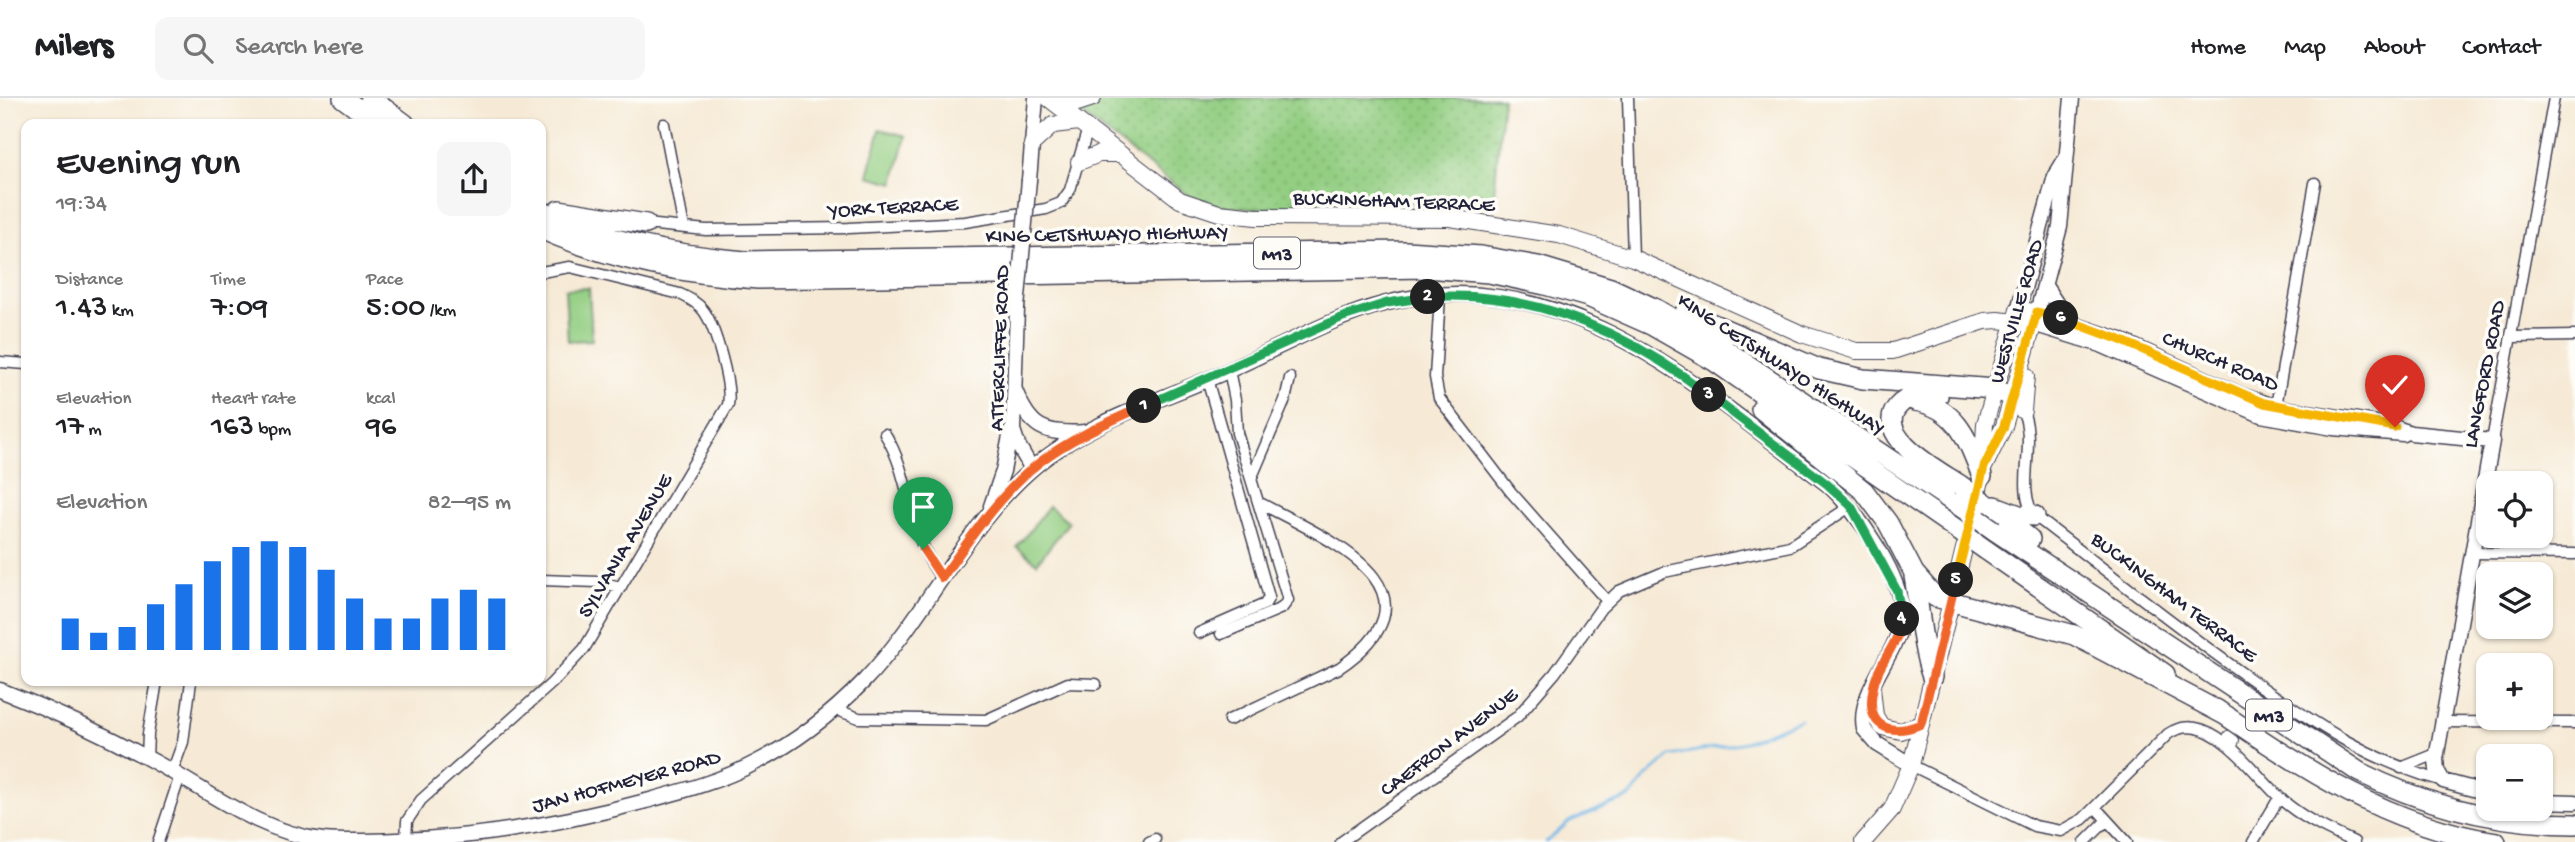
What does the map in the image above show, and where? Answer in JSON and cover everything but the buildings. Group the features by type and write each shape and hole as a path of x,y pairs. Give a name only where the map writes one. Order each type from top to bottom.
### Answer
{"highway":[{"path":"343,98 371,119"},
{"path":"370,98 398,119"},
{"path":"546,210 646,224"},
{"name":"KING CETSHWAYO HIGHWAY","path":"546,211 626,242 667,252 745,261 1406,251 1481,256 1538,266 1611,288 1686,325 1957,494 1994,530 2231,677 2359,772 2422,801 2501,819 2575,824"},
{"name":"KING CETSHWAYO HIGHWAY","path":"546,231 626,260 693,273 758,279 1426,268 1489,273 1545,285 1620,310 1683,341 1986,550 2227,725 2390,814 2443,832 2496,842"},
{"path":"1545,285 1646,331 1677,349 1846,473 1878,506 1914,573 1927,591 1949,603 2074,635 2227,725"},
{"path":"1611,288 1672,307 1776,354 1819,369 1863,379 2007,400"},
{"path":"2007,400 1918,395 1906,400 1893,415 1895,433 1910,451 1957,494 2011,513 2035,516"},
{"path":"1906,400 1930,404 1952,418 1965,434 1983,472"},
{"path":"1984,502 2231,677"},
{"path":"1914,573 1922,617 1924,653 1932,677"}],"main road":[{"path":"1046,99 1079,103 1093,98"},
{"name":"BUCKINGHAM TERRACE","path":"1046,99 1180,200 1219,214 1256,217 1476,220 1559,235 1633,258 1802,334 1856,351 1893,351 1915,346 1969,324 2017,316"},
{"path":"1032,144 1053,125 1083,125"},
{"path":"1079,162 1099,154 1120,153"},
{"name":"CHURCH ROAD","path":"2017,316 2035,318"},
{"name":"WESTVILLE ROAD","path":"1863,842 1892,809 1910,765 1983,472 1999,438 2007,400 2017,316"},
{"name":"WESTVILLE ROAD","path":"2007,400 2023,363 2035,318"},
{"path":"1872,688 1873,710 1882,727 1901,731 1921,724"}],"street":[{"path":"1628,98 1633,258"},
{"name":"WESTVILLE ROAD","path":"2035,318 2060,227 2067,174 2064,161 2072,98"},
{"name":"LANGFORD ROAD","path":"2443,781 2437,770 2436,754 2441,722 2554,98"},
{"name":"ATTERCLIFFE ROAD","path":"1032,469 1018,445 1013,422 1013,385 1032,144 1046,99"},
{"path":"664,124 684,228"},
{"name":"YORK TERRACE","path":"646,224 684,228 849,228 944,224 1046,209 1061,203 1070,190 1079,162 1083,125"},
{"name":"WESTVILLE ROAD","path":"2017,316 2055,176 2064,161"},
{"path":"2274,413 2315,183"},
{"path":"2033,257 2046,246 2052,227 2060,227"},
{"name":"SYLVANIA AVENUE","path":"406,840 407,821 421,800 567,669 584,649 726,412 728,384 706,315 696,303 680,294 570,267 546,271"},
{"path":"2045,286 2062,312 2077,323"},
{"path":"1440,296 1435,377 1437,393 1445,410 1511,492 1607,601"},
{"name":"JAN HOFMEYER ROAD","path":"0,690 54,712 147,758 247,816 302,837 340,842 463,837 533,828 687,790 759,762 834,709 888,653 986,517 1032,469 1091,432 1362,311 1412,298 1486,296 1527,303 1575,318 1623,338 1682,374 1827,484 1851,506 1888,571 1897,591 1902,614 1898,633 1863,713 1864,729 1877,744 1910,765"},
{"name":"CHURCH ROAD","path":"2035,318 2077,323 2274,413"},
{"name":"CHURCH ROAD","path":"2035,318 2274,413 2388,435 2412,433 2492,441"},
{"path":"2511,337 2575,337"},
{"path":"0,362 21,364"},
{"path":"1221,634 1282,608 1288,600 1236,427 1235,400 1228,370"},
{"path":"1251,479 1285,400 1290,378"},
{"path":"1199,633 1265,604 1269,597 1207,379"},
{"path":"1013,385 1025,412 1037,425 1064,434 1091,432"},
{"path":"2007,400 2030,439 2027,502 2035,516"},
{"path":"986,517 1003,471 1013,422"},
{"path":"886,434 899,461 925,554 942,578"},
{"path":"1229,720 1339,668 1373,638 1384,611 1380,587 1362,561 1258,502"},
{"name":"CAEFRON AVENUE","path":"1341,842 1517,717 1542,690 1607,601 1648,576 1790,546 1851,506"},
{"name":"BUCKINGHAM TERRACE","path":"2035,516 2231,677 2337,738 2401,768 2443,781"},
{"path":"2472,553 2575,554"},
{"path":"546,580 598,582 621,587"},
{"path":"834,709 859,718 986,720 1068,683 1096,684"},
{"path":"147,758 156,686"},
{"path":"158,842 183,741 190,686"},
{"path":"2441,722 2575,723"},
{"path":"1910,765 2054,832 2075,825 2177,728 2189,725 2201,728 2232,750 2279,798 2300,814 2354,842"},
{"path":"2227,725 2235,740 2232,750"},
{"path":"2401,768 2436,754"},
{"path":"2443,781 2476,790"},
{"path":"2253,842 2279,798"},
{"path":"2553,801 2575,802"},
{"path":"2095,807 2127,842"},
{"path":"2085,842 2107,820"}],"green space":[{"path":"1061,98 1503,98 1493,204 1392,202 1253,209 1218,206 1189,196"},
{"path":"880,129 906,136 894,183 868,176"},
{"path":"589,288 592,340 568,341 565,289"},
{"path":"1049,506 1069,522 1037,563 1017,547"}],"waterway":[{"path":"1546,842 1570,821 1630,797 1646,777 1670,756 1745,742 1800,720"}],"route":[{"path":"923,549 942,578 1003,498 1032,469 1063,446 1131,412 1321,326 1387,303 1412,298 1463,295 1527,303 1554,310 1612,333 1652,354 1827,484 1851,506 1877,550 1901,604 1902,623 1872,688 1873,710 1878,722 1888,730 1901,731 1921,724 1984,467 2004,426 2037,312 2077,323 2118,339 2241,395 2276,407 2395,427"}]}
